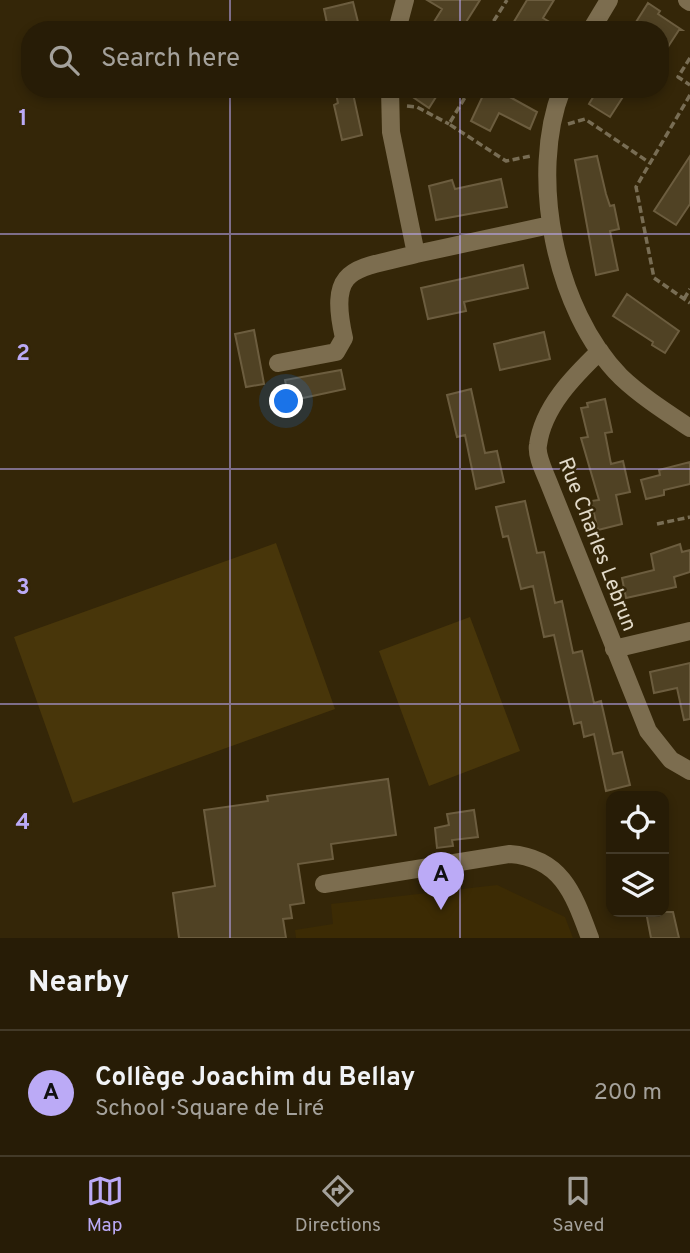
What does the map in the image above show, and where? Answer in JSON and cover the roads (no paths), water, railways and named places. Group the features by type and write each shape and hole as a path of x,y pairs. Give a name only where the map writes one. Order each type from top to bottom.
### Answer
{"street":[{"path":"399,21 405,0"},
{"path":"596,21 609,0"},
{"path":"390,98 397,172 416,254"},
{"path":"559,98 545,167 550,225 565,278 600,351 621,377 690,428"},
{"path":"278,363 336,352 344,338 337,306 339,286 353,271 416,254 550,225"},
{"name":"Rue Charles Lebrun","path":"600,351 572,377 550,412 537,447 648,731 671,760 690,771"},
{"name":"Rue Charles Lebrun","path":"614,649 690,631"},
{"path":"324,884 510,855 531,856 551,865 565,883 590,938"}],"place":[{"name":"Collège Joachim du Bellay","path":"441,910"}]}
